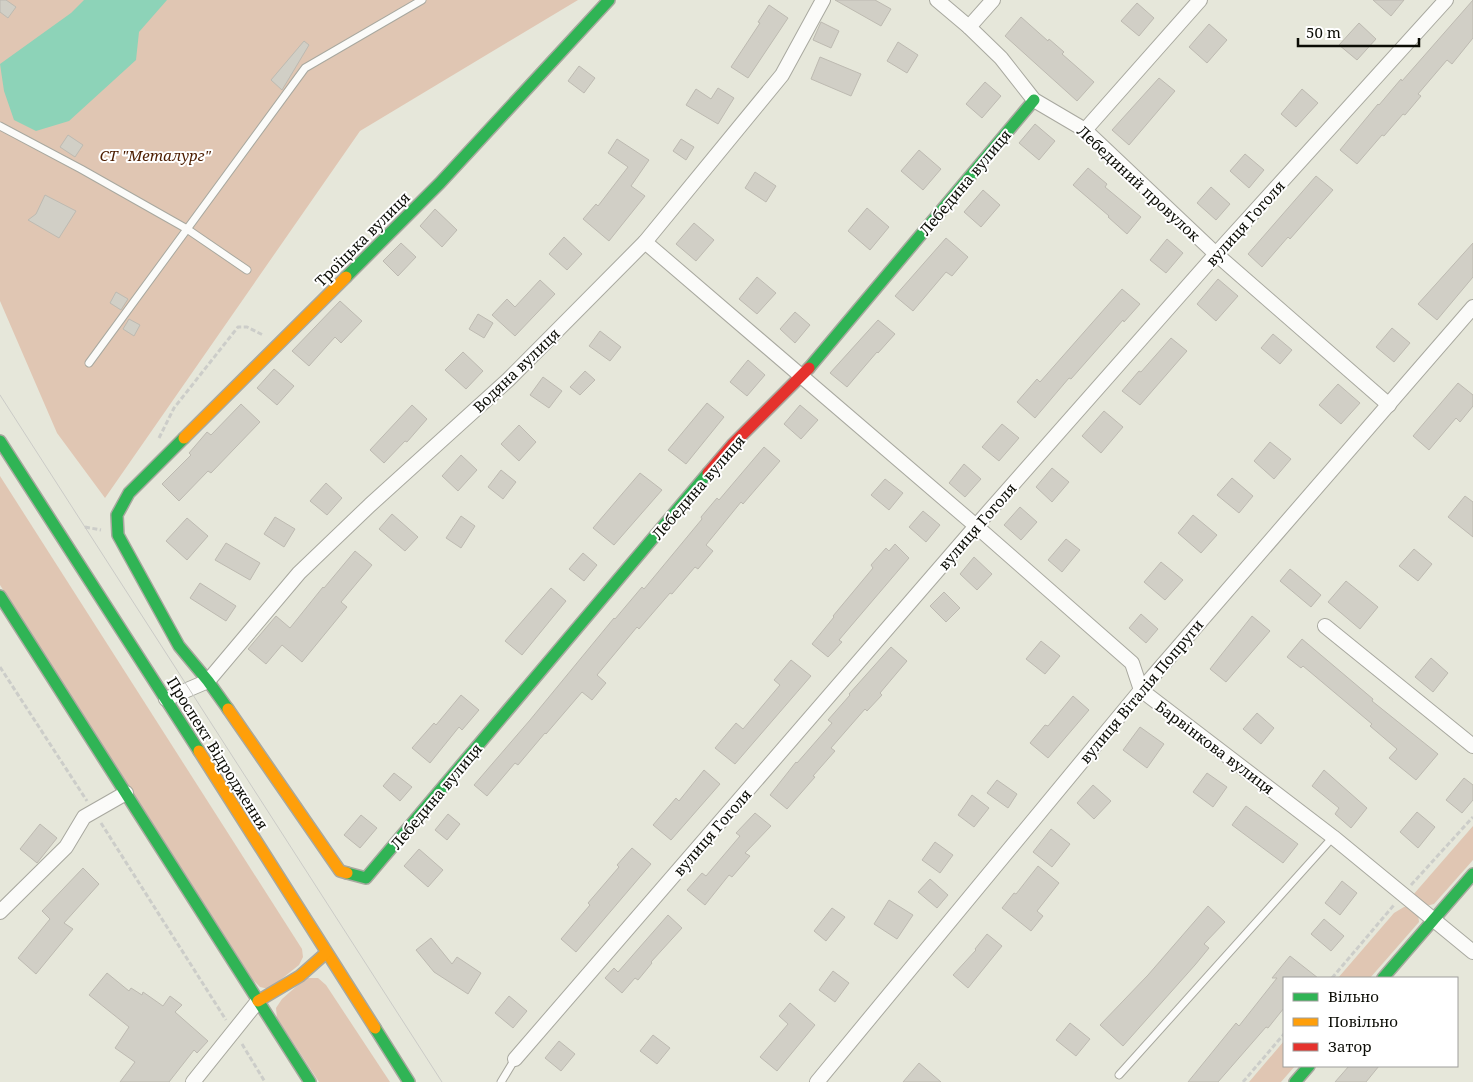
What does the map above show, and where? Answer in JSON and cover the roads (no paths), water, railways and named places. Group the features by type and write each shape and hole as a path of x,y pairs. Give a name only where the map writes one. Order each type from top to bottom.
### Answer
{"street":[{"name":"Троїцька вулиця","path":"366,878 340,871 208,682 179,646 118,535 118,515 129,494 440,183 609,0"},
{"name":"Водяна вулиця","path":"166,699 208,682 299,573 370,505 508,380 645,242 782,75 823,0"},
{"name":"Лебединий провулок","path":"937,0 970,27 1001,58 1034,100 1085,130 1216,254 1389,405"},
{"path":"970,27 993,0"},
{"path":"1085,130 1200,0"},
{"name":"вулиця Гоголя","path":"516,1059 976,526 1216,254 1446,0"},
{"name":"Лебедина вулиця","path":"366,878 732,445 800,377 1034,100"},
{"name":"Барвінкова вулиця","path":"645,242 800,377 976,526 1132,663 1141,690 1333,837 1434,918 1473,952"},
{"name":"вулиця Віталія Попруги","path":"816,1082 1141,690 1473,307"},
{"name":"Проспект Відродження","path":"0,441 409,1082"},
{"path":"0,596 310,1082"},
{"path":"1325,626 1473,746"},
{"path":"0,912 66,847 84,817 126,793"},
{"path":"1384,977 1473,874"},
{"path":"193,1082 258,1001 300,976 326,953"},
{"path":"1296,1082 1308,1067"}],"lane":[{"path":"89,363 305,68 422,0"},
{"path":"0,126 186,229 247,270"},
{"path":"1119,1075 1333,837"},
{"path":"501,1082 516,1059"}],"tram line":[{"path":"0,395 442,1082"}],"park label":[{"name":"СТ \"Металург\"","path":"155,155"}]}
